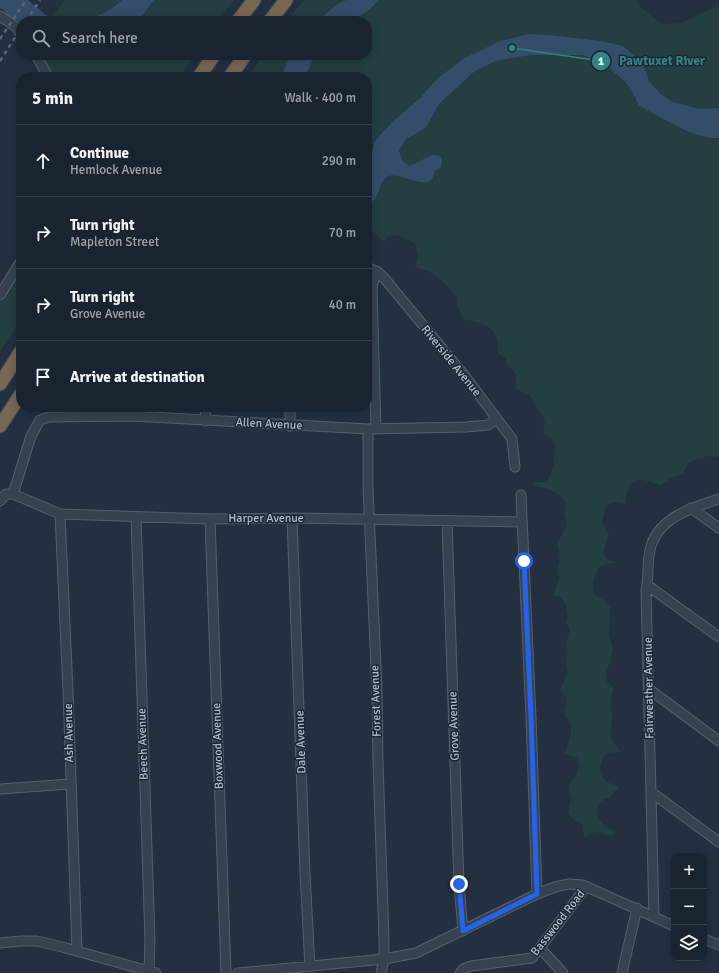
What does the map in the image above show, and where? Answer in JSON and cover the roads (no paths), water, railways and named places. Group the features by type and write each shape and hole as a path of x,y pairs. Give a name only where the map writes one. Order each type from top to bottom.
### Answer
{"highway":[{"path":"242,16 254,0"},
{"path":"274,16 286,0"},
{"path":"202,72 211,60"},
{"path":"233,72 242,60"},
{"path":"0,384 16,359"},
{"path":"0,426 16,402"}],"street":[{"path":"0,16 16,27"},
{"path":"39,60 45,72"},
{"path":"0,295 16,269"},
{"name":"Riverside Avenue","path":"372,269 386,279 464,375 512,439 515,467"},
{"name":"Forest Avenue","path":"378,272 375,274 372,288 372,429 369,520 377,690 384,959 381,973"},
{"name":"Allen Avenue","path":"13,494 31,436 40,420 49,417 121,412 290,426 372,429 466,427 488,425 497,419"},
{"path":"206,412 206,420"},
{"path":"290,412 290,426"},
{"path":"0,501 6,494 13,494"},
{"name":"Harper Avenue","path":"13,494 60,514 210,519 292,518 447,522 522,522"},
{"path":"521,495 537,894"},
{"name":"Fairweather Avenue","path":"654,917 646,590 649,551 658,531 679,514 691,508 719,500"},
{"path":"691,508 719,528"},
{"name":"Ash Avenue","path":"60,514 77,951"},
{"name":"Beech Avenue","path":"136,517 150,940 153,972"},
{"name":"Dale Avenue","path":"292,518 305,873 310,967"},
{"name":"Boxwood Avenue","path":"210,519 226,973"},
{"name":"Grove Avenue","path":"447,522 459,884 463,931"},
{"path":"647,584 719,637"},
{"path":"649,689 719,740"},
{"path":"0,789 70,784"},
{"path":"651,792 719,842"},
{"path":"238,973 299,970 310,967 400,957 423,950 537,894 555,887 569,884 576,884 586,887 672,925"},
{"name":"Basswood Road","path":"460,973 463,969 471,966 532,958 586,887"},
{"path":"622,973 636,908"},
{"path":"707,940 719,946"},
{"path":"0,943 37,941 153,972"},
{"path":"540,948 563,973"}],"water":[{"path":"0,0 28,0 48,16 16,16 16,20 6,16 4,10 0,8"},
{"path":"122,0 154,0 142,16 96,16 111,9"},
{"path":"346,0 379,0 361,16 323,16 336,5"},
{"path":"528,34 602,41 623,46 643,63 649,81 660,93 671,101 699,109 719,108 719,138 709,138 689,132 639,106 631,89 622,79 604,64 583,55 531,55 496,61 475,71 439,104 426,128 406,139 399,151 403,161 409,166 432,155 440,156 442,160 441,167 435,171 432,178 428,182 423,183 402,177 389,176 385,178 375,199 372,202 372,153 374,142 391,123 420,98 438,78 465,58 500,41"},
{"path":"288,60 313,60 307,72 282,72"}],"railway":[{"path":"0,39 26,0"},
{"path":"29,16 40,0"},
{"path":"0,61 16,36"}],"place":[{"name":"Pawtuxet River","path":"512,48"}]}
